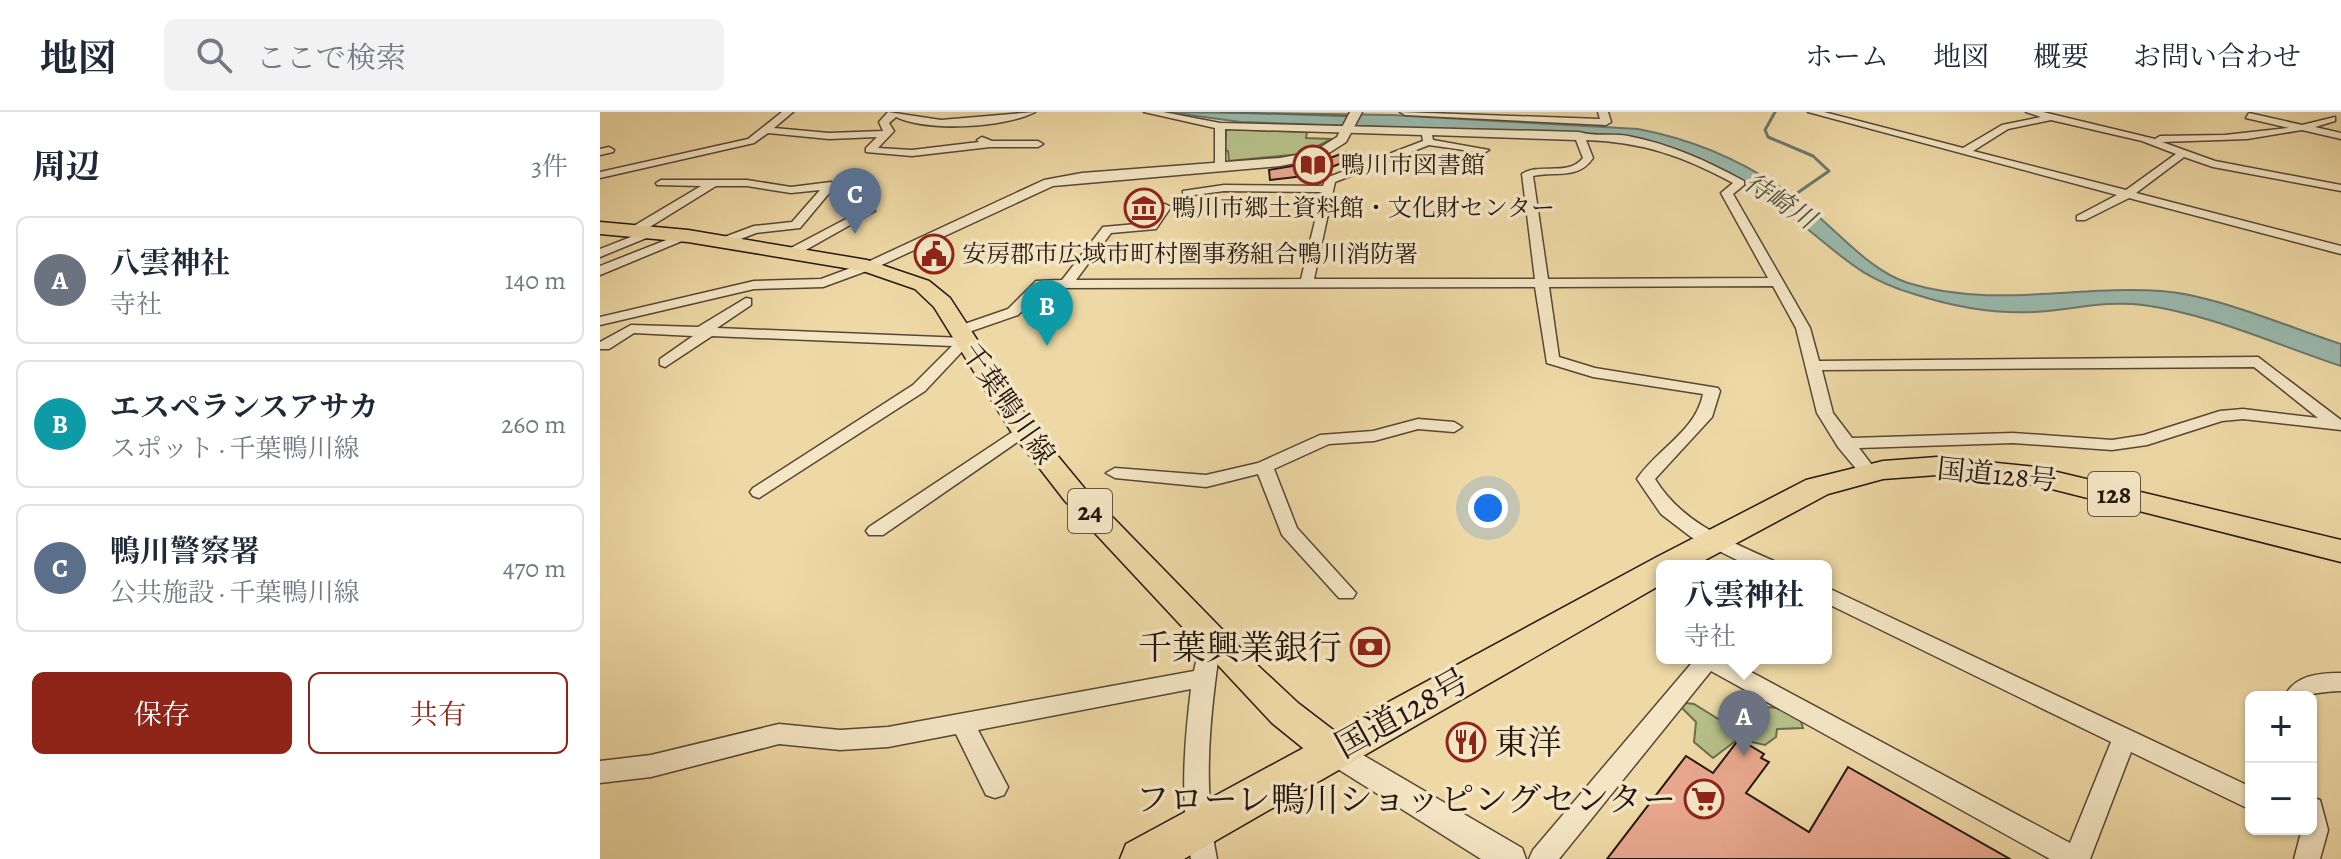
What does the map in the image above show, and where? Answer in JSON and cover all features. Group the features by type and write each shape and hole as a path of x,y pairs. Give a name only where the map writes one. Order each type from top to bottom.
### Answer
{"highway":[{"name":"国道128号","path":"1677,560 1817,487 1869,473 1951,467 2036,476 2341,551"},
{"name":"国道128号","path":"1142,859 1200,844 1332,750 1656,571"}],"main road":[{"name":"千葉鴨川線","path":"600,228 688,236 867,266 922,285 942,303 961,337 1043,458 1122,548 1285,713 1332,750"}],"street":[{"path":"610,186 604,173 751,141 788,112"},
{"path":"1030,112 956,122 920,120 894,113 884,122 890,129 887,134 870,150 935,148 987,141 1038,144"},
{"path":"1149,112 1220,126 1348,127 1427,136 1579,135 1658,145 1740,183 1727,193 1803,328 1825,413 1844,443 1869,473"},
{"path":"600,321 754,285 823,283 1049,183 1082,177 1220,167 1317,155 1336,144 1356,112"},
{"path":"1405,112 1606,122 1603,112"},
{"path":"1813,112 2341,250"},
{"path":"2031,112 2145,139 2230,167 2341,188"},
{"path":"1964,152 2005,127 2061,119 2076,112"},
{"path":"2249,116 2341,136"},
{"path":"2145,139 2242,139 2302,129 2332,119"},
{"path":"1220,126 1220,167"},
{"path":"768,130 829,136 887,134"},
{"path":"1579,135 1588,158 1585,164 1573,170 1527,174 1552,360 1593,372 1712,391 1705,420 1658,460 1646,479 1652,492 1695,532 1754,560"},
{"path":"1307,283 1330,180 1427,136 1484,150"},
{"path":"999,153 1007,144"},
{"path":"2081,218 2128,194 2183,153"},
{"path":"661,183 747,183 791,190 833,183 796,225 754,230 723,242"},
{"path":"600,253 713,184"},
{"path":"1187,193 1224,188 1329,189"},
{"path":"791,253 869,211 860,205"},
{"path":"1066,284 1107,230 1152,226 1165,207"},
{"path":"600,237 637,230"},
{"path":"600,271 688,236"},
{"path":"759,492 919,388 961,337 1013,312 1034,287 1066,284 1778,282"},
{"path":"798,283 786,293 810,295"},
{"path":"665,362 746,302"},
{"path":"604,346 631,329 961,337"},
{"path":"1811,366 2258,362 2338,426 2243,414 2220,416 2147,440 2112,445 1999,438 1844,443"},
{"path":"1115,473 1206,481 1264,467 1326,439 1374,436 1418,424 1454,427"},
{"path":"876,531 1023,430"},
{"path":"1264,467 1289,531 1346,593"},
{"path":"1832,597 2245,796"},
{"path":"1200,844 1203,678 1210,640"},
{"path":"1542,859 1704,664"},
{"path":"1717,664 2076,859 2124,739"},
{"path":"600,772 651,766 779,734 862,739 1203,678"},
{"path":"2300,691 2315,682 2341,682"},
{"path":"961,721 995,787"},
{"path":"1332,750 1510,859"},
{"path":"2307,859 2310,835"}],"green space":[{"path":"1226,129 1307,132 1306,138 1332,139 1302,154 1229,161 1228,151 1225,150"},
{"path":"1686,703 1694,704 1736,730 1761,710 1773,707 1799,715 1803,728 1777,729 1776,737 1765,745 1738,739 1713,758 1694,742 1696,722 1682,708"}],"water":[{"name":"待崎川","path":"1167,112 1392,115 1638,129 1662,134 1708,149 1772,182 1812,211 1881,270 1908,283 1971,294 2129,290 2182,294 2228,305 2341,344 2341,366 2168,309 2116,304 2004,312 1914,294 1878,280 1851,264 1797,221 1734,179 1690,156 1643,140 1618,135 1241,122"}],"building":[{"name":"鴨川市図書館","path":"1346,152 1349,160 1327,169 1330,173 1270,180 1269,170 1322,161"},
{"name":"フローレ鴨川ショッピングセンター","path":"1739,739 1764,754 1761,758 1769,762 1746,793 1809,832 1848,767 2010,859 1607,859 1686,756 1713,773"}],"waterway":[{"name":"待崎川","path":"1775,112 1765,130 1768,137 1813,156 1829,171 1790,198"}],"place":[{"name":"鴨川市図書館","path":"1313,165"},
{"name":"鴨川市郷土資料館・文化財センター","path":"1144,208"},
{"name":"鴨川警察署","path":"855,234"},
{"name":"安房郡市広域市町村圏事務組合鴨川消防署","path":"934,254"},
{"name":"エスペランスアサカ","path":"1047,346"},
{"name":"千葉興業銀行","path":"1370,647"},
{"name":"東洋","path":"1466,742"},
{"name":"八雲神社","path":"1744,756"},
{"name":"フローレ鴨川ショッピングセンター","path":"1704,799"}]}
